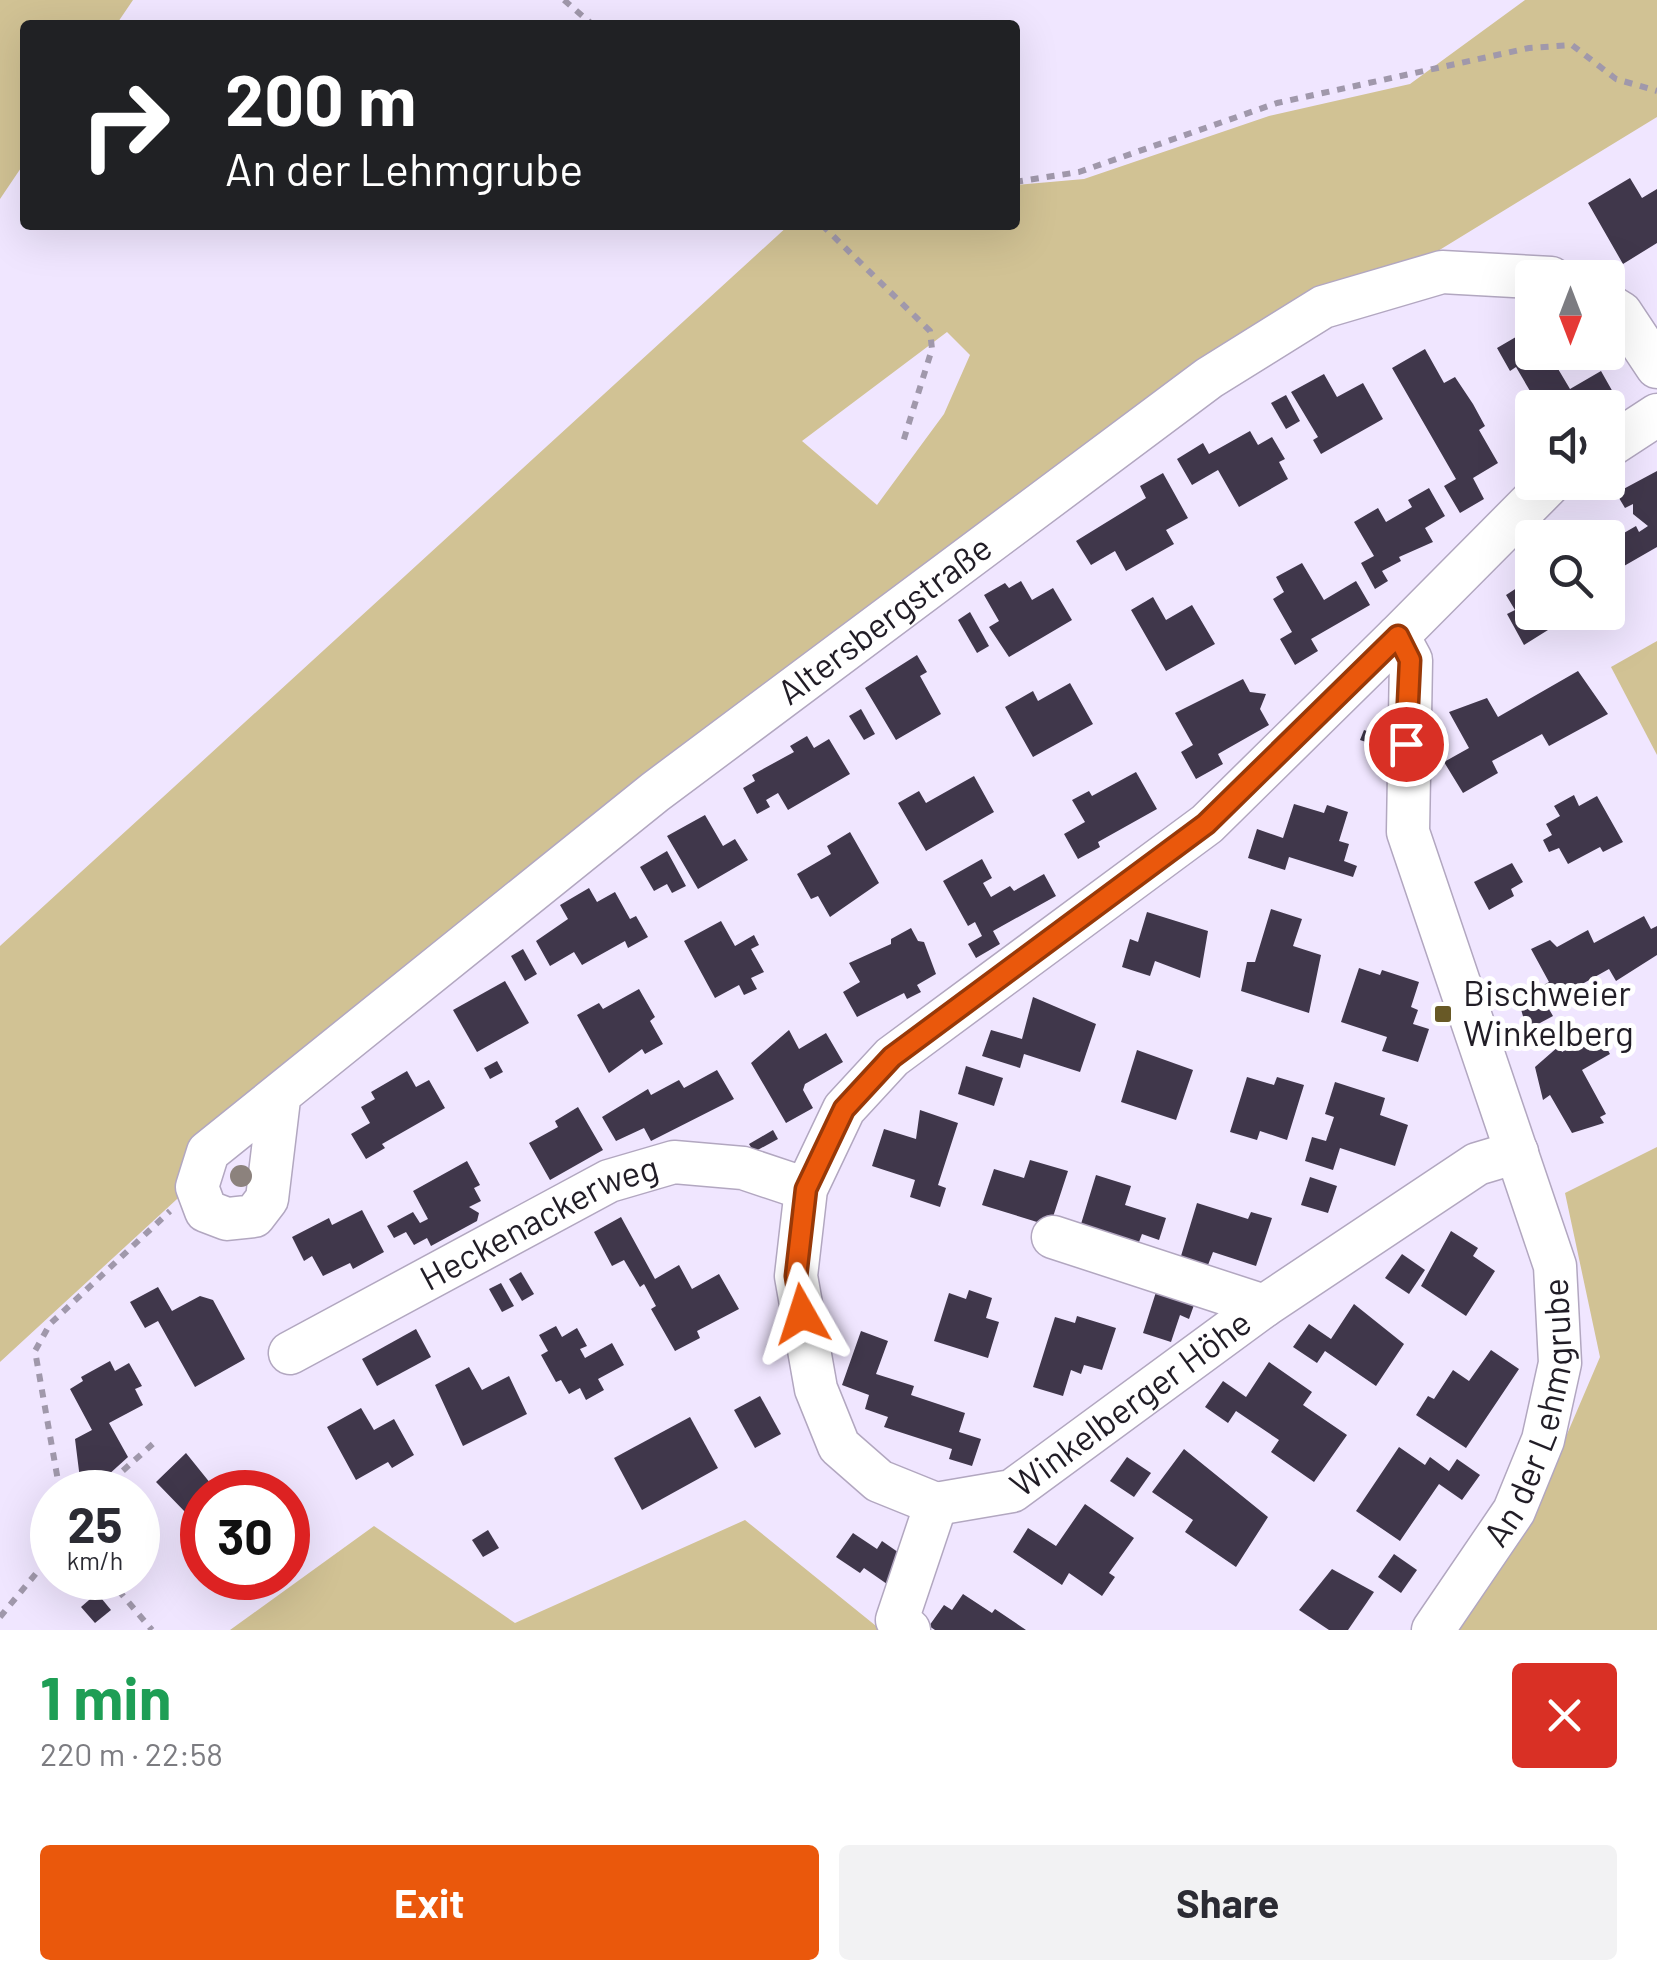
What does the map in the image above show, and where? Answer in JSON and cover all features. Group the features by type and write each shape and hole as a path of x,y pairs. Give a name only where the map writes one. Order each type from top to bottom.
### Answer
{"street":[{"name":"Altersbergstraße","path":"197,1187 208,1152 279,1099 655,792 1209,378 1322,308 1442,272 1515,276"},
{"path":"1625,319 1657,367"},
{"path":"1625,435 1657,415"},
{"path":"909,1630 897,1620 936,1504 879,1481 840,1446 816,1389 796,1276 806,1189 844,1109 892,1057 1206,824 1533,500"},
{"name":"An der Lehmgrube","path":"1398,636 1410,660 1408,832 1555,1266 1560,1363 1543,1440 1514,1511 1434,1630"},
{"path":"197,1187 206,1210 227,1220 254,1216 267,1199 279,1099"},
{"name":"Winkelberger Höhe","path":"936,1504 1012,1490 1264,1306 1477,1164 1517,1152"},
{"name":"Heckenackerweg","path":"290,1353 609,1182 674,1162 744,1168 806,1189"},
{"name":"Winkelberger Höhe","path":"1053,1238 1264,1306"}],"path":[{"path":"564,0 587,20"},
{"path":"1020,181 1079,172 1276,103 1529,48 1572,45 1616,79 1657,91"},
{"path":"827,230 930,331 932,348 903,442"},
{"path":"56,1470 36,1351 50,1324 197,1187"},
{"path":"124,1470 155,1442"},
{"path":"0,1617 30,1581"},
{"path":"127,1600 152,1630"}],"shaded area":[{"path":"0,0 133,0 119,20 20,20 20,169 0,199"},
{"path":"1525,0 1657,0 1657,117 1397,276 1328,284 189,1188 0,1362 0,946 784,230 1020,230 1020,185 1084,179 1269,116 1410,84","holes":["947,332 970,355 944,414 877,505 802,441"]},
{"path":"1657,641 1657,755 1611,667"},
{"path":"1657,1147 1657,1630 1456,1630 1529,1523 1600,1357 1565,1193"},
{"path":"745,1520 881,1630 230,1630 272,1600 310,1600 310,1572 374,1526 515,1623"}],"building":[{"path":"1630,178 1642,198 1657,189 1657,243 1625,263 1588,203"},
{"path":"1515,338 1515,368 1510,371 1497,348"},
{"path":"1425,349 1444,383 1455,377 1473,404 1485,426 1479,430 1498,463 1473,478 1484,499 1460,513 1444,486 1456,479 1392,368"},
{"path":"1518,370 1559,370 1570,389 1601,371 1612,390 1529,390"},
{"path":"1324,374 1337,397 1363,383 1383,419 1321,454 1313,440 1318,437 1291,392"},
{"path":"1286,395 1300,421 1286,429 1271,403"},
{"path":"1250,431 1258,445 1272,437 1285,459 1279,462 1288,479 1239,507 1218,470 1192,485 1177,459 1203,443 1209,454"},
{"path":"1657,471 1657,547 1625,565 1625,532 1636,526 1639,532 1648,526 1633,514 1633,504 1625,508 1620,500 1625,500 1625,488"},
{"path":"1163,473 1188,518 1166,530 1174,544 1126,571 1115,551 1091,565 1076,541 1146,498 1140,486"},
{"path":"1429,488 1445,516 1425,528 1433,542 1399,557 1401,561 1382,571 1388,581 1375,589 1361,563 1374,556 1354,522 1378,508 1386,522 1412,507 1408,500"},
{"path":"1302,563 1324,600 1356,581 1370,605 1311,639 1318,651 1295,665 1280,639 1292,632 1273,599 1284,592 1276,577"},
{"path":"1021,581 1032,600 1053,588 1072,620 1009,657 989,627 999,621 984,595 1005,583 1009,588"},
{"path":"1515,589 1515,610 1506,595"},
{"path":"1153,597 1166,620 1192,605 1215,644 1166,671 1131,610"},
{"path":"1515,610 1515,629 1507,614"},
{"path":"970,612 989,646 977,653 958,620"},
{"path":"1516,630 1548,630 1524,645"},
{"path":"917,655 927,672 920,676 941,714 896,740 865,688"},
{"path":"1578,671 1608,714 1549,746 1542,734 1492,761 1498,773 1463,793 1444,762 1469,748 1449,712 1487,698 1498,717"},
{"path":"1243,679 1250,692 1266,694 1260,709 1269,725 1218,754 1223,764 1196,779 1181,752 1193,745 1175,713"},
{"path":"1070,683 1093,724 1033,757 1005,707 1033,691 1038,701"},
{"path":"861,709 875,734 864,740 849,716"},
{"path":"1364,730 1390,739 1387,749 1360,740"},
{"path":"807,736 814,748 829,739 850,774 788,810 778,793 766,800 770,807 757,814 743,788 755,781 752,775 794,752 790,746"},
{"path":"1136,772 1157,809 1098,842 1100,847 1078,859 1064,834 1085,822 1072,800 1089,791 1092,796"},
{"path":"974,776 994,812 926,851 898,803 919,791 926,803"},
{"path":"1574,795 1579,806 1597,796 1623,842 1603,852 1600,847 1568,864 1559,848 1549,852 1543,840 1552,835 1546,824 1560,816 1554,806"},
{"path":"1294,804 1324,813 1327,805 1348,812 1339,841 1349,844 1344,861 1357,866 1353,877 1289,857 1285,870 1248,858 1257,829 1283,838"},
{"path":"705,815 723,846 735,839 748,860 698,889 667,836"},
{"path":"850,832 879,883 830,917 818,896 811,899 797,874 831,854 827,846"},
{"path":"667,851 686,886 672,893 667,884 654,891 640,867"},
{"path":"982,859 992,878 983,883 991,897 1010,886 1014,891 1044,874 1056,896 993,931 1000,944 976,958 968,944 982,936 975,922 968,926 943,881"},
{"path":"1512,863 1523,882 1511,889 1514,896 1489,910 1474,882"},
{"path":"589,888 597,902 615,892 630,919 636,916 648,937 628,948 625,941 582,965 574,952 550,966 536,941 568,919 560,905"},
{"path":"1271,909 1302,919 1293,946 1321,955 1309,1013 1241,991 1247,962 1255,962"},
{"path":"1147,912 1208,931 1200,978 1155,961 1150,976 1122,967 1130,939 1138,942"},
{"path":"1644,916 1651,929 1657,926 1657,955 1616,981 1609,969 1546,1004 1553,1016 1527,1030 1518,999 1549,982 1531,949 1550,940 1557,947 1588,930 1594,943"},
{"path":"721,921 735,946 754,935 759,945 751,949 764,972 751,978 757,989 744,995 739,985 715,998 684,941"},
{"path":"911,928 918,941 924,942 936,974 917,985 921,992 907,999 904,993 857,1017 843,992 860,982 849,963 891,944 891,939"},
{"path":"523,949 537,974 525,981 511,956"},
{"path":"1359,968 1380,975 1382,970 1419,982 1411,1007 1418,1010 1413,1024 1429,1029 1418,1062 1382,1051 1387,1037 1341,1022"},
{"path":"505,981 529,1023 477,1052 453,1010"},
{"path":"639,989 655,1017 650,1021 663,1044 645,1054 642,1049 609,1073 577,1015 599,1003 603,1009"},
{"path":"1033,997 1096,1024 1080,1072 1024,1054 1020,1068 982,1056 991,1030 1022,1039"},
{"path":"789,1030 799,1049 826,1033 843,1062 805,1084 803,1090 813,1108 786,1123 751,1063"},
{"path":"1598,1032 1610,1054 1582,1070 1606,1114 1600,1117 1604,1123 1572,1133 1550,1095 1543,1100 1535,1067 1559,1046 1562,1052"},
{"path":"1137,1050 1193,1070 1176,1120 1121,1102"},
{"path":"497,1061 503,1072 490,1079 484,1068"},
{"path":"966,1066 1003,1078 994,1106 958,1094"},
{"path":"717,1070 734,1099 651,1141 644,1128 616,1141 602,1117 648,1089 651,1095 679,1080 684,1088"},
{"path":"407,1071 416,1087 429,1080 445,1108 382,1144 385,1148 366,1159 351,1134 370,1123 361,1107 375,1099 371,1092"},
{"path":"1247,1077 1274,1085 1277,1077 1304,1085 1287,1140 1260,1131 1257,1140 1230,1132"},
{"path":"1335,1082 1385,1098 1380,1115 1408,1125 1395,1166 1340,1148 1333,1170 1305,1161 1312,1137 1326,1141 1334,1117 1325,1114"},
{"path":"578,1107 603,1150 550,1180 529,1143 558,1127 555,1121"},
{"path":"920,1110 958,1123 938,1185 946,1188 940,1207 910,1197 915,1180 872,1166 884,1129 916,1139"},
{"path":"773,1130 778,1139 754,1152 749,1144"},
{"path":"1030,1160 1068,1171 1050,1226 982,1205 994,1169 1024,1178"},
{"path":"467,1161 480,1185 474,1188 481,1201 469,1207 479,1213 477,1221 431,1246 427,1238 414,1245 406,1232 394,1238 387,1226 413,1212 420,1223 428,1219 413,1191"},
{"path":"1096,1175 1131,1186 1125,1205 1166,1218 1159,1240 1142,1234 1139,1242 1081,1224"},
{"path":"1310,1177 1337,1186 1328,1213 1301,1205"},
{"path":"1197,1203 1248,1219 1251,1212 1272,1218 1256,1266 1213,1252 1208,1265 1181,1256"},
{"path":"362,1210 384,1252 353,1269 350,1263 323,1276 312,1256 304,1261 292,1237 329,1218 332,1225"},
{"path":"621,1217 655,1279 679,1265 692,1289 719,1274 739,1309 697,1331 700,1338 675,1351 651,1309 656,1306 644,1284 640,1287 624,1260 612,1266 594,1232"},
{"path":"1451,1231 1478,1248 1473,1256 1495,1271 1466,1316 1421,1286"},
{"path":"1402,1254 1425,1270 1409,1294 1385,1278"},
{"path":"521,1272 534,1294 522,1301 509,1279"},
{"path":"501,1283 514,1306 502,1312 489,1289"},
{"path":"158,1287 172,1311 200,1296 213,1300 245,1359 195,1387 158,1321 145,1328 130,1302"},
{"path":"969,1290 992,1298 986,1318 999,1322 988,1358 934,1341 949,1293 966,1299"},
{"path":"1156,1292 1194,1305 1189,1319 1180,1315 1171,1342 1143,1333"},
{"path":"1354,1304 1404,1344 1376,1386 1325,1351 1317,1363 1293,1347 1309,1324 1331,1339"},
{"path":"1077,1316 1116,1328 1102,1370 1084,1365 1081,1374 1071,1370 1063,1396 1033,1387 1055,1317 1075,1323"},
{"path":"556,1326 562,1337 577,1328 587,1346 580,1349 585,1358 612,1343 624,1365 598,1379 604,1390 586,1400 580,1388 569,1394 561,1380 556,1382 541,1355 548,1351 539,1335"},
{"path":"416,1329 431,1357 377,1386 362,1359"},
{"path":"861,1331 888,1341 876,1374 914,1386 911,1395 965,1413 959,1432 981,1439 972,1466 949,1459 952,1449 884,1427 888,1417 865,1409 869,1395 842,1385"},
{"path":"1491,1350 1519,1369 1466,1448 1416,1415 1428,1396 1434,1399 1453,1370 1469,1381"},
{"path":"110,1361 115,1371 129,1363 142,1386 135,1389 143,1405 109,1423 128,1457 114,1470 79,1470 75,1439 92,1430 70,1389 83,1381 81,1377"},
{"path":"1269,1362 1312,1392 1303,1405 1347,1435 1314,1482 1271,1452 1279,1440 1236,1411 1228,1423 1205,1407 1223,1381 1246,1397"},
{"path":"469,1367 482,1390 509,1376 527,1414 463,1446 435,1385"},
{"path":"760,1396 781,1434 755,1448 734,1410"},
{"path":"361,1408 374,1430 394,1419 414,1455 392,1468 388,1462 356,1480 327,1427"},
{"path":"690,1417 718,1468 642,1510 614,1458"},
{"path":"1399,1447 1425,1465 1430,1457 1449,1471 1457,1459 1480,1475 1462,1500 1439,1484 1400,1541 1356,1511"},
{"path":"1184,1449 1268,1517 1236,1567 1185,1532 1193,1520 1152,1492"},
{"path":"186,1453 200,1470 180,1470 180,1507 160,1486 160,1478"},
{"path":"1127,1457 1151,1473 1134,1497 1110,1481"},
{"path":"1085,1504 1134,1538 1109,1573 1115,1577 1102,1596 1069,1573 1062,1585 1013,1552 1028,1528 1056,1546"},
{"path":"488,1530 499,1548 483,1557 472,1540"},
{"path":"853,1533 877,1549 882,1541 905,1557 887,1584 864,1568 860,1573 836,1557"},
{"path":"1394,1554 1417,1570 1401,1593 1378,1577"},
{"path":"1332,1569 1374,1592 1348,1630 1329,1630 1299,1610"},
{"path":"963,1594 1026,1630 935,1630 929,1626 944,1605 952,1610"},
{"path":"89,1600 103,1600 111,1610 95,1623 81,1607"}],"place":[{"name":"Bischweier Winkelberg","path":"1443,1014"}],"route":[{"path":"802,1314 796,1276 806,1189 844,1109 892,1057 1206,824 1256,780 1398,636 1410,660 1406,744"}]}
